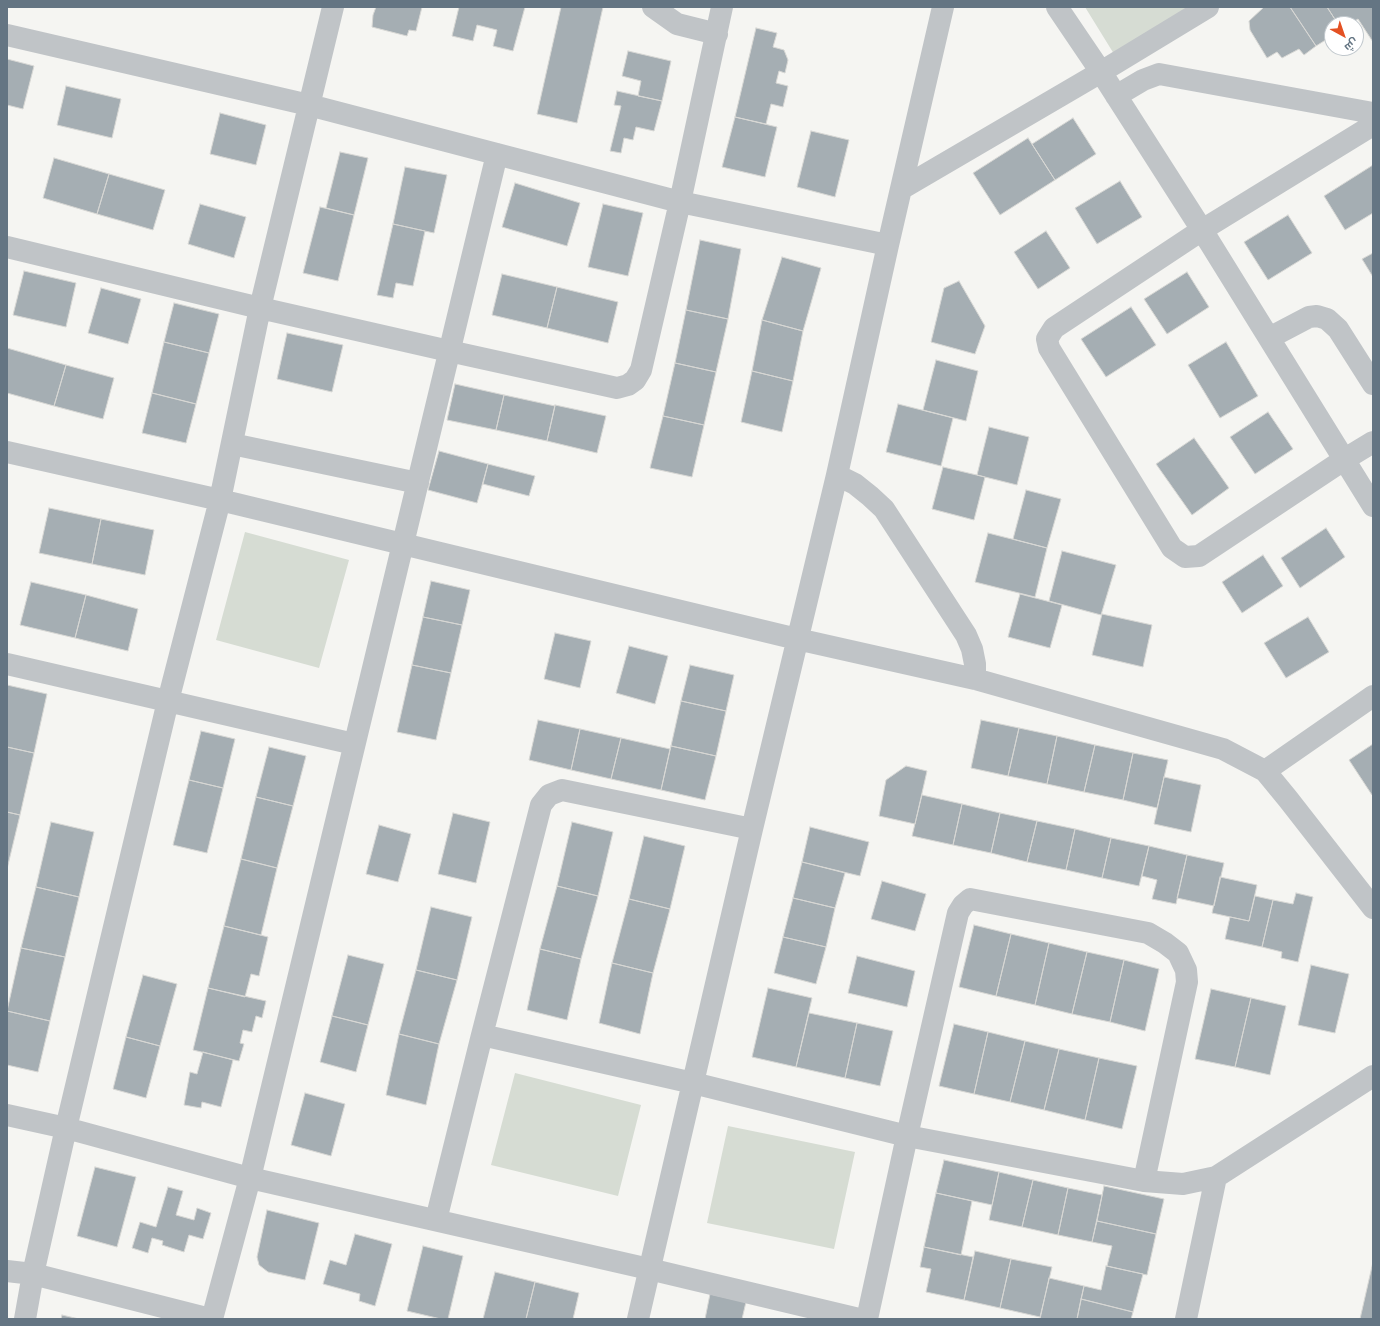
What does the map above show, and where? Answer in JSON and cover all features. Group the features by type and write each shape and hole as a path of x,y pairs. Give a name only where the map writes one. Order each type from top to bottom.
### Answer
{"street":[{"path":"25,1319 33,1274 66,1128 168,701 220,500 260,308 333,7"},
{"path":"653,7 677,24 716,34"},
{"path":"7,247 260,308 449,351 617,388 628,385 635,380 641,370 680,202 722,7"},
{"path":"638,1319 752,829 837,475 943,7"},
{"path":"1057,7 1101,72 1202,230 1373,506"},
{"path":"901,189 1101,72 1208,7"},
{"path":"7,35 309,105 680,202 888,245"},
{"path":"1116,96 1143,80 1159,74 1373,113"},
{"path":"1373,125 1202,230 1054,328 1047,339 1048,348 1172,548 1185,556 1200,556 1345,459 1373,442"},
{"path":"7,1271 33,1274 211,1319 250,1178 496,154"},
{"path":"1269,338 1309,317 1317,316 1327,319 1338,329 1373,384"},
{"path":"232,444 418,483"},
{"path":"7,452 220,500 797,639 975,679 1223,749 1265,771 1373,908"},
{"path":"837,475 854,484 884,509 966,634 972,649 975,664 975,679"},
{"path":"7,664 354,744"},
{"path":"1265,771 1373,696"},
{"path":"436,1220 541,805 549,795 562,790 752,829"},
{"path":"867,1319 906,1136 958,914 963,905 970,899 1148,933 1178,953 1186,970 1187,982 1144,1181"},
{"path":"482,1035 693,1083 906,1136 1144,1181 1183,1184 1216,1177 1373,1076"},
{"path":"7,1114 66,1128 250,1178 649,1269 859,1319"},
{"path":"1186,1319 1216,1177"}],"shaded area":[{"path":"1085,7 1188,7 1114,54"},
{"path":"245,532 349,560 319,668 216,640"},
{"path":"515,1073 641,1105 618,1196 491,1165"},
{"path":"728,1126 855,1152 834,1249 707,1223"}],"building":[{"path":"376,7 422,7 416,31 409,30 407,36 372,27 373,15"},
{"path":"459,7 525,7 513,51 493,46 497,30 477,25 473,41 452,36"},
{"path":"561,7 603,7 577,123 537,114"},
{"path":"1264,7 1290,7 1316,46 1304,55 1299,49 1282,58 1277,52 1267,58 1250,30 1249,21"},
{"path":"1290,7 1327,7 1333,16 1324,16 1324,41 1316,46"},
{"path":"1327,7 1373,7 1373,42 1364,28 1364,16 1333,16"},
{"path":"756,28 777,33 773,47 784,50 788,60 785,73 779,71 776,83 788,86 783,107 771,104 766,124 735,117"},
{"path":"628,51 671,61 662,101 638,96 641,81 622,76"},
{"path":"7,59 34,66 23,109 7,105"},
{"path":"66,86 121,99 112,138 57,125"},
{"path":"617,91 662,101 654,131 636,127 633,140 624,138 621,153 610,151 621,106 614,105"},
{"path":"220,113 266,125 256,165 210,154"},
{"path":"735,117 777,127 765,177 722,167"},
{"path":"1073,118 1096,154 1055,180 1032,144"},
{"path":"811,131 849,140 835,197 797,187"},
{"path":"1028,138 1055,180 1000,215 973,173"},
{"path":"340,152 368,158 354,215 326,208"},
{"path":"54,158 109,174 97,214 43,198"},
{"path":"1373,165 1373,213 1345,230 1324,196"},
{"path":"405,167 447,175 434,233 393,224"},
{"path":"109,174 165,190 153,230 97,214"},
{"path":"1120,181 1142,217 1097,244 1075,208"},
{"path":"515,183 580,203 567,246 502,227"},
{"path":"200,204 246,217 234,258 188,244"},
{"path":"603,204 643,213 628,276 588,267"},
{"path":"320,207 354,215 338,281 303,273"},
{"path":"1288,215 1312,253 1268,280 1244,242"},
{"path":"393,224 425,231 413,286 396,283 393,298 377,295"},
{"path":"1046,231 1070,268 1038,289 1014,252"},
{"path":"700,240 741,249 728,319 686,310"},
{"path":"1373,253 1373,277 1362,259"},
{"path":"782,257 821,268 803,331 762,320"},
{"path":"24,271 76,283 66,327 13,315"},
{"path":"1187,272 1209,307 1167,334 1144,299"},
{"path":"502,274 557,287 547,328 492,315"},
{"path":"959,281 985,326 975,354 931,342 944,288"},
{"path":"557,287 618,302 608,343 547,328"},
{"path":"101,288 141,299 128,344 88,333"},
{"path":"174,303 219,314 209,353 164,342"},
{"path":"1131,307 1156,345 1106,377 1081,339"},
{"path":"686,310 728,319 716,372 675,363"},
{"path":"762,320 803,331 793,381 752,371"},
{"path":"287,333 343,345 332,392 277,379"},
{"path":"164,342 209,353 196,404 152,393"},
{"path":"1226,342 1258,396 1220,418 1188,365"},
{"path":"7,348 66,365 54,406 7,393"},
{"path":"936,360 978,371 966,421 923,410"},
{"path":"675,363 716,372 704,425 663,416"},
{"path":"66,365 114,378 103,419 54,406"},
{"path":"752,371 793,381 782,432 741,422"},
{"path":"455,384 504,395 496,430 447,420"},
{"path":"152,393 196,404 186,443 142,433"},
{"path":"504,395 555,406 547,441 496,430"},
{"path":"898,404 953,418 941,466 886,452"},
{"path":"555,405 606,416 597,453 547,441"},
{"path":"1268,412 1293,449 1255,474 1230,437"},
{"path":"663,416 704,425 692,477 650,468"},
{"path":"989,427 1029,437 1017,485 977,475"},
{"path":"1194,438 1229,488 1192,515 1156,464"},
{"path":"439,451 488,464 477,503 428,490"},
{"path":"488,464 535,476 529,496 483,484"},
{"path":"943,467 985,477 974,520 932,509"},
{"path":"1026,490 1061,499 1047,548 1013,539"},
{"path":"49,508 101,519 92,564 39,553"},
{"path":"101,519 154,530 145,575 92,564"},
{"path":"1326,528 1345,557 1300,588 1281,558"},
{"path":"988,533 1047,548 1035,597 975,582"},
{"path":"1062,551 1116,565 1101,615 1049,601"},
{"path":"1263,555 1283,586 1242,613 1222,582"},
{"path":"431,581 470,590 462,625 423,617"},
{"path":"31,582 86,595 75,638 20,625"},
{"path":"1020,594 1062,605 1050,648 1008,637"},
{"path":"86,595 138,609 128,651 75,638"},
{"path":"1102,614 1152,625 1143,667 1092,655"},
{"path":"423,617 462,625 451,673 412,665"},
{"path":"1308,617 1329,652 1286,678 1264,643"},
{"path":"555,633 591,641 580,688 544,679"},
{"path":"629,646 668,656 655,704 616,693"},
{"path":"412,665 451,673 436,740 397,732"},
{"path":"690,665 734,675 726,711 681,701"},
{"path":"7,685 47,694 34,753 7,747"},
{"path":"681,701 726,711 716,756 671,746"},
{"path":"538,720 580,729 571,770 529,760"},
{"path":"981,720 1019,728 1008,776 971,768"},
{"path":"1019,728 1057,736 1047,784 1008,776"},
{"path":"580,729 621,738 611,779 571,770"},
{"path":"201,731 235,739 223,788 189,780"},
{"path":"1057,736 1095,745 1084,792 1047,784"},
{"path":"621,738 670,749 661,790 611,779"},
{"path":"1373,744 1373,794 1372,795 1349,760"},
{"path":"1095,745 1133,753 1123,800 1084,792"},
{"path":"671,746 716,756 705,800 661,790"},
{"path":"7,747 34,753 20,815 7,812"},
{"path":"269,747 306,756 293,806 256,797"},
{"path":"1133,753 1168,760 1157,808 1123,800"},
{"path":"906,766 927,771 915,824 879,816 886,780"},
{"path":"1164,777 1201,785 1191,832 1154,824"},
{"path":"189,780 223,788 207,853 173,845"},
{"path":"922,795 962,804 953,845 912,836"},
{"path":"256,797 293,806 277,868 241,859"},
{"path":"962,804 1000,813 991,853 953,845"},
{"path":"7,812 20,815 7,869"},
{"path":"453,813 490,822 476,883 438,874"},
{"path":"1000,813 1037,821 1027,862 991,853"},
{"path":"1037,821 1075,829 1066,870 1027,862"},
{"path":"51,822 94,832 79,897 36,887"},
{"path":"572,822 613,832 598,896 557,886"},
{"path":"379,825 411,834 398,882 366,874"},
{"path":"810,827 869,842 860,876 802,862"},
{"path":"1075,829 1111,838 1102,878 1066,870"},
{"path":"644,836 685,846 670,909 629,899"},
{"path":"1111,838 1149,846 1139,886 1102,878"},
{"path":"1149,846 1187,855 1176,904 1152,899 1157,880 1142,876"},
{"path":"1187,855 1224,863 1214,906 1177,898"},
{"path":"241,859 277,868 261,935 224,926"},
{"path":"802,862 845,873 835,908 793,898"},
{"path":"1220,877 1257,885 1249,921 1212,913"},
{"path":"882,881 926,894 915,931 871,919"},
{"path":"557,886 598,896 581,959 540,949"},
{"path":"36,887 79,897 65,957 21,948"},
{"path":"1296,893 1313,897 1298,962 1281,958 1282,952 1262,947 1273,900 1293,904"},
{"path":"1255,896 1273,900 1262,947 1225,939 1230,917 1249,921"},
{"path":"793,898 835,908 826,947 783,937"},
{"path":"629,899 670,909 653,973 612,963"},
{"path":"431,907 472,917 457,980 416,970"},
{"path":"974,925 1011,934 996,996 959,987"},
{"path":"224,926 268,937 259,976 251,974 245,997 208,988"},
{"path":"1011,934 1049,943 1035,1005 996,996"},
{"path":"783,937 826,947 816,984 774,973"},
{"path":"1049,943 1087,952 1072,1014 1035,1005"},
{"path":"21,948 65,957 50,1021 7,1011"},
{"path":"540,949 581,959 567,1020 527,1010"},
{"path":"1087,952 1124,960 1110,1022 1072,1014"},
{"path":"348,955 384,964 368,1025 332,1016"},
{"path":"857,956 915,971 907,1007 848,993"},
{"path":"1124,960 1159,969 1145,1031 1110,1022"},
{"path":"612,963 653,973 640,1034 599,1023"},
{"path":"1311,965 1349,974 1335,1033 1298,1025"},
{"path":"416,970 457,980 439,1044 399,1034"},
{"path":"143,975 177,984 160,1046 126,1037"},
{"path":"208,988 266,1001 262,1018 256,1016 252,1032 243,1030 240,1043 244,1044 239,1061 193,1050"},
{"path":"768,988 812,998 796,1067 752,1057"},
{"path":"1211,989 1251,998 1235,1067 1195,1059"},
{"path":"1251,998 1286,1006 1270,1075 1235,1067"},
{"path":"7,1011 50,1021 38,1072 7,1065"},
{"path":"809,1013 857,1023 845,1078 796,1067"},
{"path":"332,1016 368,1025 356,1072 320,1062"},
{"path":"857,1023 893,1031 880,1086 845,1078"},
{"path":"954,1024 988,1032 974,1094 939,1086"},
{"path":"988,1032 1025,1041 1010,1102 974,1094"},
{"path":"399,1034 439,1044 426,1105 386,1095"},
{"path":"126,1037 160,1046 146,1098 113,1089"},
{"path":"1025,1041 1059,1049 1044,1110 1010,1102"},
{"path":"1059,1049 1099,1058 1085,1120 1044,1110"},
{"path":"203,1052 233,1060 221,1107 202,1102 201,1108 184,1105 190,1072 197,1074"},
{"path":"1099,1058 1137,1066 1122,1129 1085,1120"},
{"path":"305,1093 345,1104 331,1156 291,1145"},
{"path":"944,1160 999,1172 992,1205 936,1193"},
{"path":"95,1167 136,1177 117,1247 77,1236"},
{"path":"999,1172 1033,1180 1022,1227 989,1220"},
{"path":"1033,1180 1068,1188 1058,1235 1022,1227"},
{"path":"1104,1186 1164,1199 1156,1234 1097,1221"},
{"path":"168,1187 183,1191 176,1215 194,1220 197,1208 211,1213 203,1239 189,1235 184,1252 162,1245 163,1241 152,1238 148,1253 132,1248 140,1222 156,1227"},
{"path":"1068,1188 1102,1195 1092,1242 1058,1235"},
{"path":"936,1193 972,1201 961,1255 924,1247"},
{"path":"267,1210 319,1223 305,1280 268,1272 259,1265 257,1257"},
{"path":"1097,1221 1156,1234 1147,1275 1107,1266 1112,1246 1092,1242"},
{"path":"355,1234 392,1244 375,1306 359,1301 360,1294 323,1284 330,1260 346,1265"},
{"path":"423,1246 463,1256 448,1319 441,1319 407,1311"},
{"path":"924,1247 973,1257 964,1300 926,1292 931,1269 920,1267"},
{"path":"975,1251 1011,1259 1000,1308 964,1300"},
{"path":"1011,1259 1052,1267 1040,1317 1000,1308"},
{"path":"1373,1262 1373,1319 1360,1319"},
{"path":"1106,1266 1143,1274 1133,1312 1081,1299 1084,1286 1101,1290"},
{"path":"495,1272 535,1282 526,1319 483,1319"},
{"path":"1049,1278 1084,1286 1077,1319 1040,1319"},
{"path":"535,1282 579,1293 573,1319 526,1319"},
{"path":"710,1294 746,1302 742,1319 705,1319"},
{"path":"1081,1299 1133,1312 1131,1319 1077,1319"},
{"path":"62,1315 79,1319 61,1319"}]}
